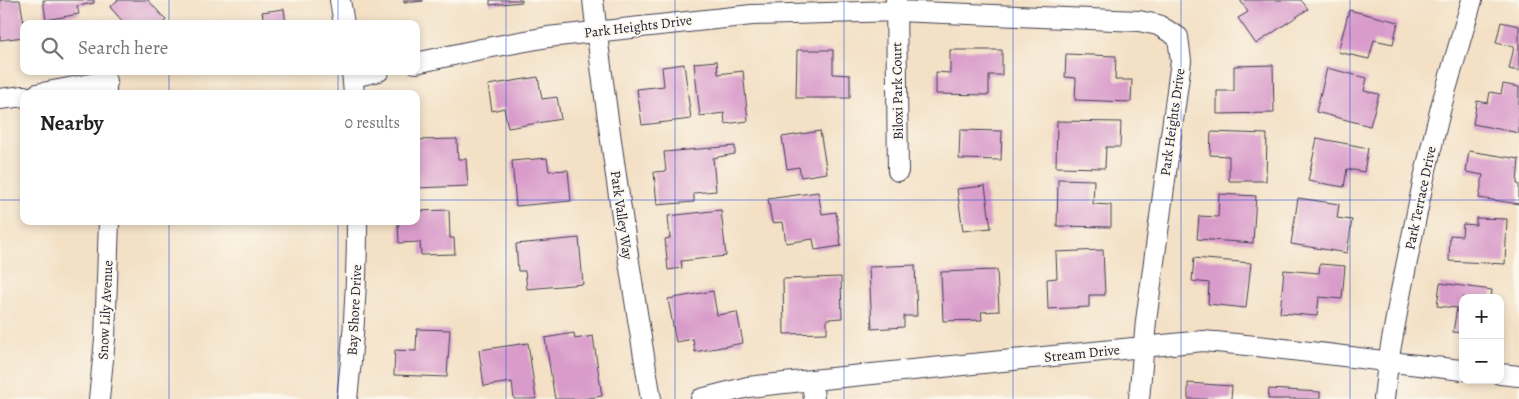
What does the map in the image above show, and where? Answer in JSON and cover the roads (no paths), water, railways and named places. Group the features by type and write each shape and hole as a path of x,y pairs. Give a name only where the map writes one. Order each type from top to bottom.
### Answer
{"street":[{"path":"340,0 343,20"},
{"name":"Park Valley Way","path":"593,0 608,123 651,399"},
{"name":"Park Terrace Drive","path":"1384,399 1388,362 1424,178 1442,103 1472,0"},
{"name":"Park Heights Drive","path":"420,62 481,49 596,31 752,14 896,5 1138,21 1158,25 1178,37 1181,61 1163,186 1144,345"},
{"name":"Biloxi Park Court","path":"896,5 898,171"},
{"path":"353,81 369,75"},
{"path":"58,90 106,81 106,90"},
{"path":"0,99 20,96"},
{"name":"Snow Lily Avenue","path":"99,399 105,339 109,225"},
{"name":"Bay Shore Drive","path":"348,399 353,352 357,277 357,225"},
{"name":"Stream Drive","path":"701,399 748,387 813,389 1144,345 1203,341 1267,346 1459,370"},
{"path":"1139,399 1144,345"},
{"path":"1504,374 1519,376"}]}
